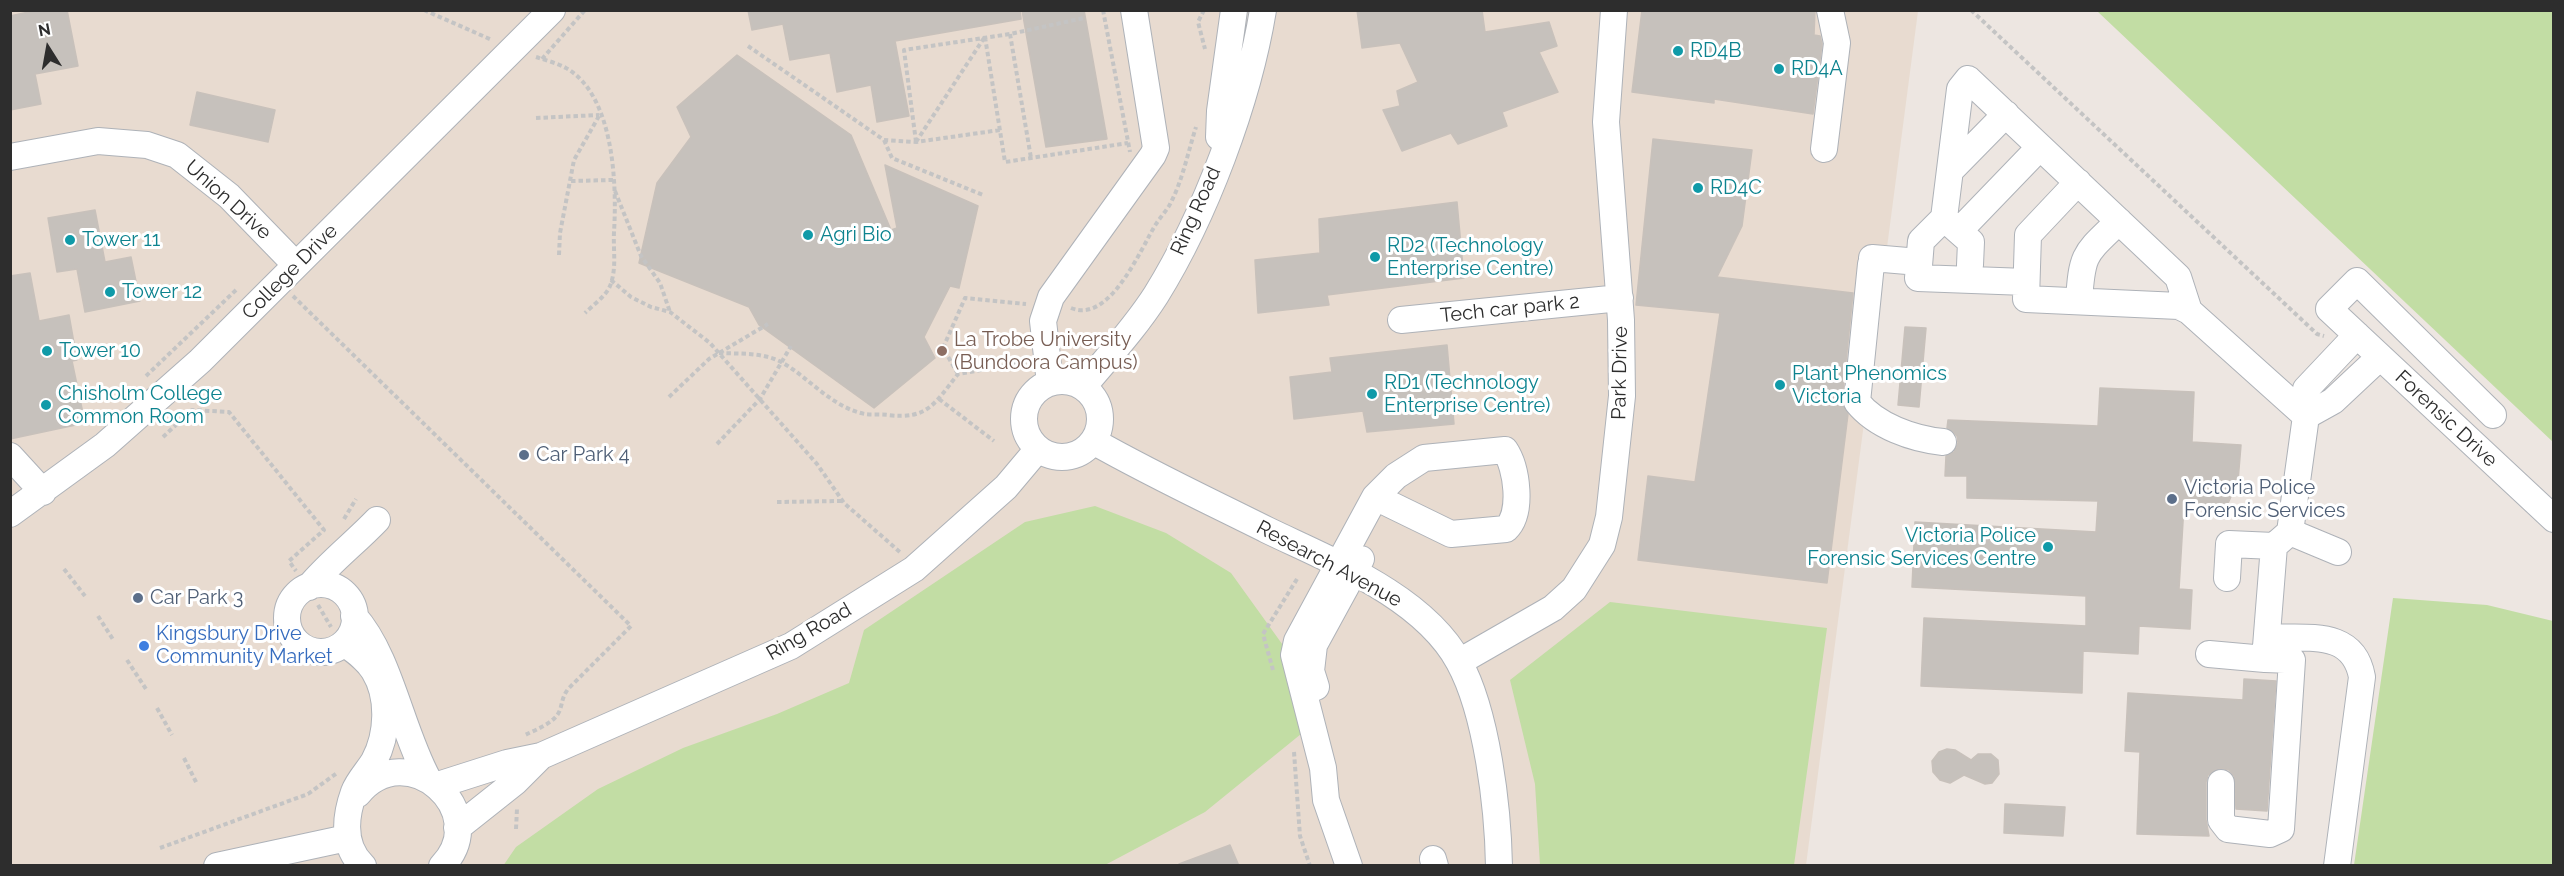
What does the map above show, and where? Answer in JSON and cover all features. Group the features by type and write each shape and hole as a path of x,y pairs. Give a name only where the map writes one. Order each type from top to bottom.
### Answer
{"street":[{"name":"College Drive","path":"10,514 43,492 105,444 200,361 552,10"},
{"path":"1050,383 1043,321 1052,297 1156,148 1134,10"},
{"path":"1219,161 1220,111 1236,10 1262,18"},
{"name":"Park Drive","path":"1459,662 1553,608 1574,589 1602,545 1610,517 1620,424 1622,338 1606,122 1614,10"},
{"path":"1824,149 1837,43 1830,10"},
{"name":"Ring Road","path":"1083,387 1129,334 1156,294 1181,249 1219,161 1239,104 1262,18"},
{"path":"1970,265 1971,242 1951,224 1950,171 1959,89 1968,79 2178,277 2189,311"},
{"path":"1950,171 2006,114"},
{"name":"Union Drive","path":"10,158 98,141 147,145 177,155 229,196 288,274"},
{"path":"2026,282 1918,278 1921,241 1951,224 2040,147"},
{"path":"2078,182 2028,235 2026,299 2166,304 2189,311 2306,416"},
{"path":"2079,301 2081,265 2085,257 2119,221"},
{"path":"1919,262 1872,261 1857,402 1873,417 1910,435 1943,442"},
{"path":"2266,648 2282,539 2306,416 2306,389 2347,326 2329,309 2357,281 2493,415"},
{"name":"Tech car park 2","path":"1401,320 1620,298"},
{"name":"Forensic Drive","path":"2347,326 2553,519"},
{"path":"2306,416 2333,401 2380,357"},
{"path":"1061,381 1083,387 1092,395 1099,412 1098,430 1093,441 1084,449 1067,456 1049,455 1038,449 1025,430 1023,418 1031,397 1050,383 1061,381"},
{"name":"Research Avenue","path":"1093,441 1128,461 1346,569 1414,609 1459,662 1481,728 1495,798 1499,866"},
{"name":"Ring Road","path":"457,828 511,773 541,756 791,646 916,567 1006,487 1038,449"},
{"path":"1367,866 1343,802 1338,767 1311,671 1314,645 1346,569 1382,501 1396,476 1424,458 1505,450 1516,483 1517,503 1506,529 1460,534 1444,531 1382,501"},
{"path":"10,456 43,492"},
{"path":"308,587 323,585 336,589 350,603 354,616 352,630 342,644 329,651 314,651 301,646 292,636 287,623 288,609 294,598 308,587 330,562 356,543 377,520"},
{"path":"2227,578 2229,544 2282,539 2338,552"},
{"path":"336,589 356,543"},
{"path":"1346,569 1294,648 1323,768 1326,800 1349,866"},
{"path":"354,616 366,629 375,648 408,737 433,782 448,797 455,812 457,828 455,844 445,864"},
{"path":"2209,654 2332,639 2346,649 2361,668 2362,677 2337,866"},
{"path":"342,644 359,654 376,673 385,709 384,730 375,759 354,791 346,827 347,838 356,859 363,866"},
{"path":"2221,783 2220,812 2223,825 2228,829 2270,834 2281,829 2292,660 2266,648"},
{"name":"Ring Road","path":"433,782 511,773"},
{"path":"351,805 359,792 384,775 414,774 433,782"},
{"path":"217,866 347,838"}],"path":[{"path":"542,59 585,10"},
{"path":"1103,10 1131,161"},
{"path":"1971,10 2317,334 2330,335 2347,326"},
{"path":"916,142 904,50 1010,34 1084,18"},
{"path":"1010,34 1031,158"},
{"path":"985,37 1005,162 1128,143"},
{"path":"916,142 985,37"},
{"path":"748,46 884,140 916,142 1000,130"},
{"path":"536,118 599,115"},
{"path":"585,313 609,288 616,258 614,180 609,138 599,115"},
{"path":"559,255 560,233 574,160 599,115"},
{"path":"884,140 892,158 983,195"},
{"path":"571,182 614,180"},
{"path":"614,188 641,256 660,283 670,312"},
{"path":"288,274 630,626 568,689 560,700 559,712 550,722 517,740 508,748 505,754 511,773 516,829"},
{"path":"611,280 631,297 651,307 670,312 719,353 817,464 842,501 916,567"},
{"path":"958,374 942,348 964,298 1027,304"},
{"path":"669,397 700,366 768,324"},
{"path":"717,444 760,399 791,346"},
{"path":"719,353 759,354 782,362 831,398 864,414 903,417 919,415 939,399 958,374 1028,362"},
{"path":"939,399 994,441"},
{"path":"163,436 192,410 229,412 324,530 289,561 308,587 342,644"},
{"path":"777,502 842,501"},
{"path":"64,568 85,596"},
{"path":"98,615 114,641"},
{"path":"127,660 146,689"},
{"path":"157,708 172,735"},
{"path":"184,758 197,784"},
{"path":"160,848 308,794 344,768"}],"shaded area":[{"name":"La Trobe University (Bundoora Campus)","path":"10,11 1918,11 1806,865 11,865"}],"green space":[{"path":"2097,11 2553,11 2553,442"},
{"path":"1095,506 1166,533 1231,573 1308,680 1301,734 1205,812 1105,865 503,866 516,847 598,789 683,748 777,714 849,683 864,630 1025,522"},
{"path":"2393,598 2487,605 2553,621 2553,865 2354,865"},
{"path":"1610,602 1827,628 1794,865 1540,865 1535,784 1510,680"}],"building":[{"path":"38,10 67,10 78,66 35,74 41,104 10,110 10,16"},
{"path":"748,10 1020,10 1021,19 895,41 909,116 877,122 871,85 837,92 830,53 790,60 783,24 752,30"},
{"path":"1022,10 1084,10 1107,139 1046,147"},
{"path":"1357,10 1482,10 1485,32 1549,22 1557,46 1539,52 1558,92 1502,112 1507,126 1458,144 1451,133 1402,151 1383,110 1400,106 1397,91 1418,82 1400,43 1362,48"},
{"path":"1642,10 1815,10 1814,35 1820,36 1822,44 1813,114 1714,99 1714,103 1632,92"},
{"name":"Agri Bio","path":"737,55 851,135 891,230 897,228 885,165 978,206 959,288 950,286 924,337 935,358 874,408 759,325 749,307 639,263 657,183 691,137 677,107"},
{"path":"197,92 275,110 268,142 190,125"},
{"name":"Plant Phenomics Victoria","path":"1653,139 1752,150 1742,226 1717,277 1853,293 1842,400 1848,414 1827,583 1638,560 1648,476 1695,482 1720,313 1636,305"},
{"name":"RD2 (Technology Enterprise Centre)","path":"1457,202 1464,278 1327,295 1329,305 1258,313 1255,260 1320,253 1319,219"},
{"path":"95,210 105,262 131,257 140,301 85,312 77,269 57,272 48,218"},
{"path":"30,273 39,321 69,315 77,360 72,361 85,423 10,439 10,276"},
{"path":"1905,327 1926,328 1919,407 1898,405"},
{"name":"RD1 (Technology Enterprise Centre)","path":"1447,345 1454,424 1367,432 1363,411 1294,419 1290,377 1332,372 1330,358"},
{"name":"Victoria Police Forensic Services Centre","path":"2100,388 2194,392 2192,442 2241,445 2238,481 2225,510 2184,505 2179,589 2192,590 2190,629 2139,626 2138,654 2083,651 2082,693 1921,686 1924,618 2086,626 2086,596 1912,587 1915,522 2096,532 2098,501 1967,498 1967,476 1945,476 1946,456 1954,452 1958,443 1957,436 1947,428 1948,420 2098,426"},
{"path":"2244,679 2276,681 2267,811 2236,809 2234,776 2229,770 2220,768 2208,775 2206,782 2206,820 2209,836 2137,834 2140,752 2125,751 2128,693 2243,700"},
{"path":"1947,749 1955,750 1971,760 1978,754 1991,754 1998,760 1999,774 1992,783 1985,784 1964,775 1950,783 1940,780 1933,772 1932,761 1939,752"},
{"path":"2005,804 2065,807 2063,836 2004,833"},
{"path":"1230,845 1239,866 1180,866 1179,864"}],"place":[{"name":"RD4B","path":"1678,51"},
{"name":"RD4A","path":"1779,69"},
{"name":"RD4C","path":"1698,188"},
{"name":"Agri Bio","path":"808,235"},
{"name":"Tower 11","path":"70,240"},
{"name":"RD2 (Technology Enterprise Centre)","path":"1375,257"},
{"name":"Tower 12","path":"110,292"},
{"name":"Tower 10","path":"47,351"},
{"name":"La Trobe University (Bundoora Campus)","path":"942,351"},
{"name":"Plant Phenomics Victoria","path":"1780,385"},
{"name":"RD1 (Technology Enterprise Centre)","path":"1372,394"},
{"name":"Chisholm College Common Room","path":"46,405"},
{"name":"Car Park 4","path":"524,455"},
{"name":"Victoria Police Forensic Services","path":"2172,499"},
{"name":"Victoria Police Forensic Services Centre","path":"2048,547"},
{"name":"Car Park 3","path":"138,598"},
{"name":"Kingsbury Drive Community Market","path":"144,646"}]}
